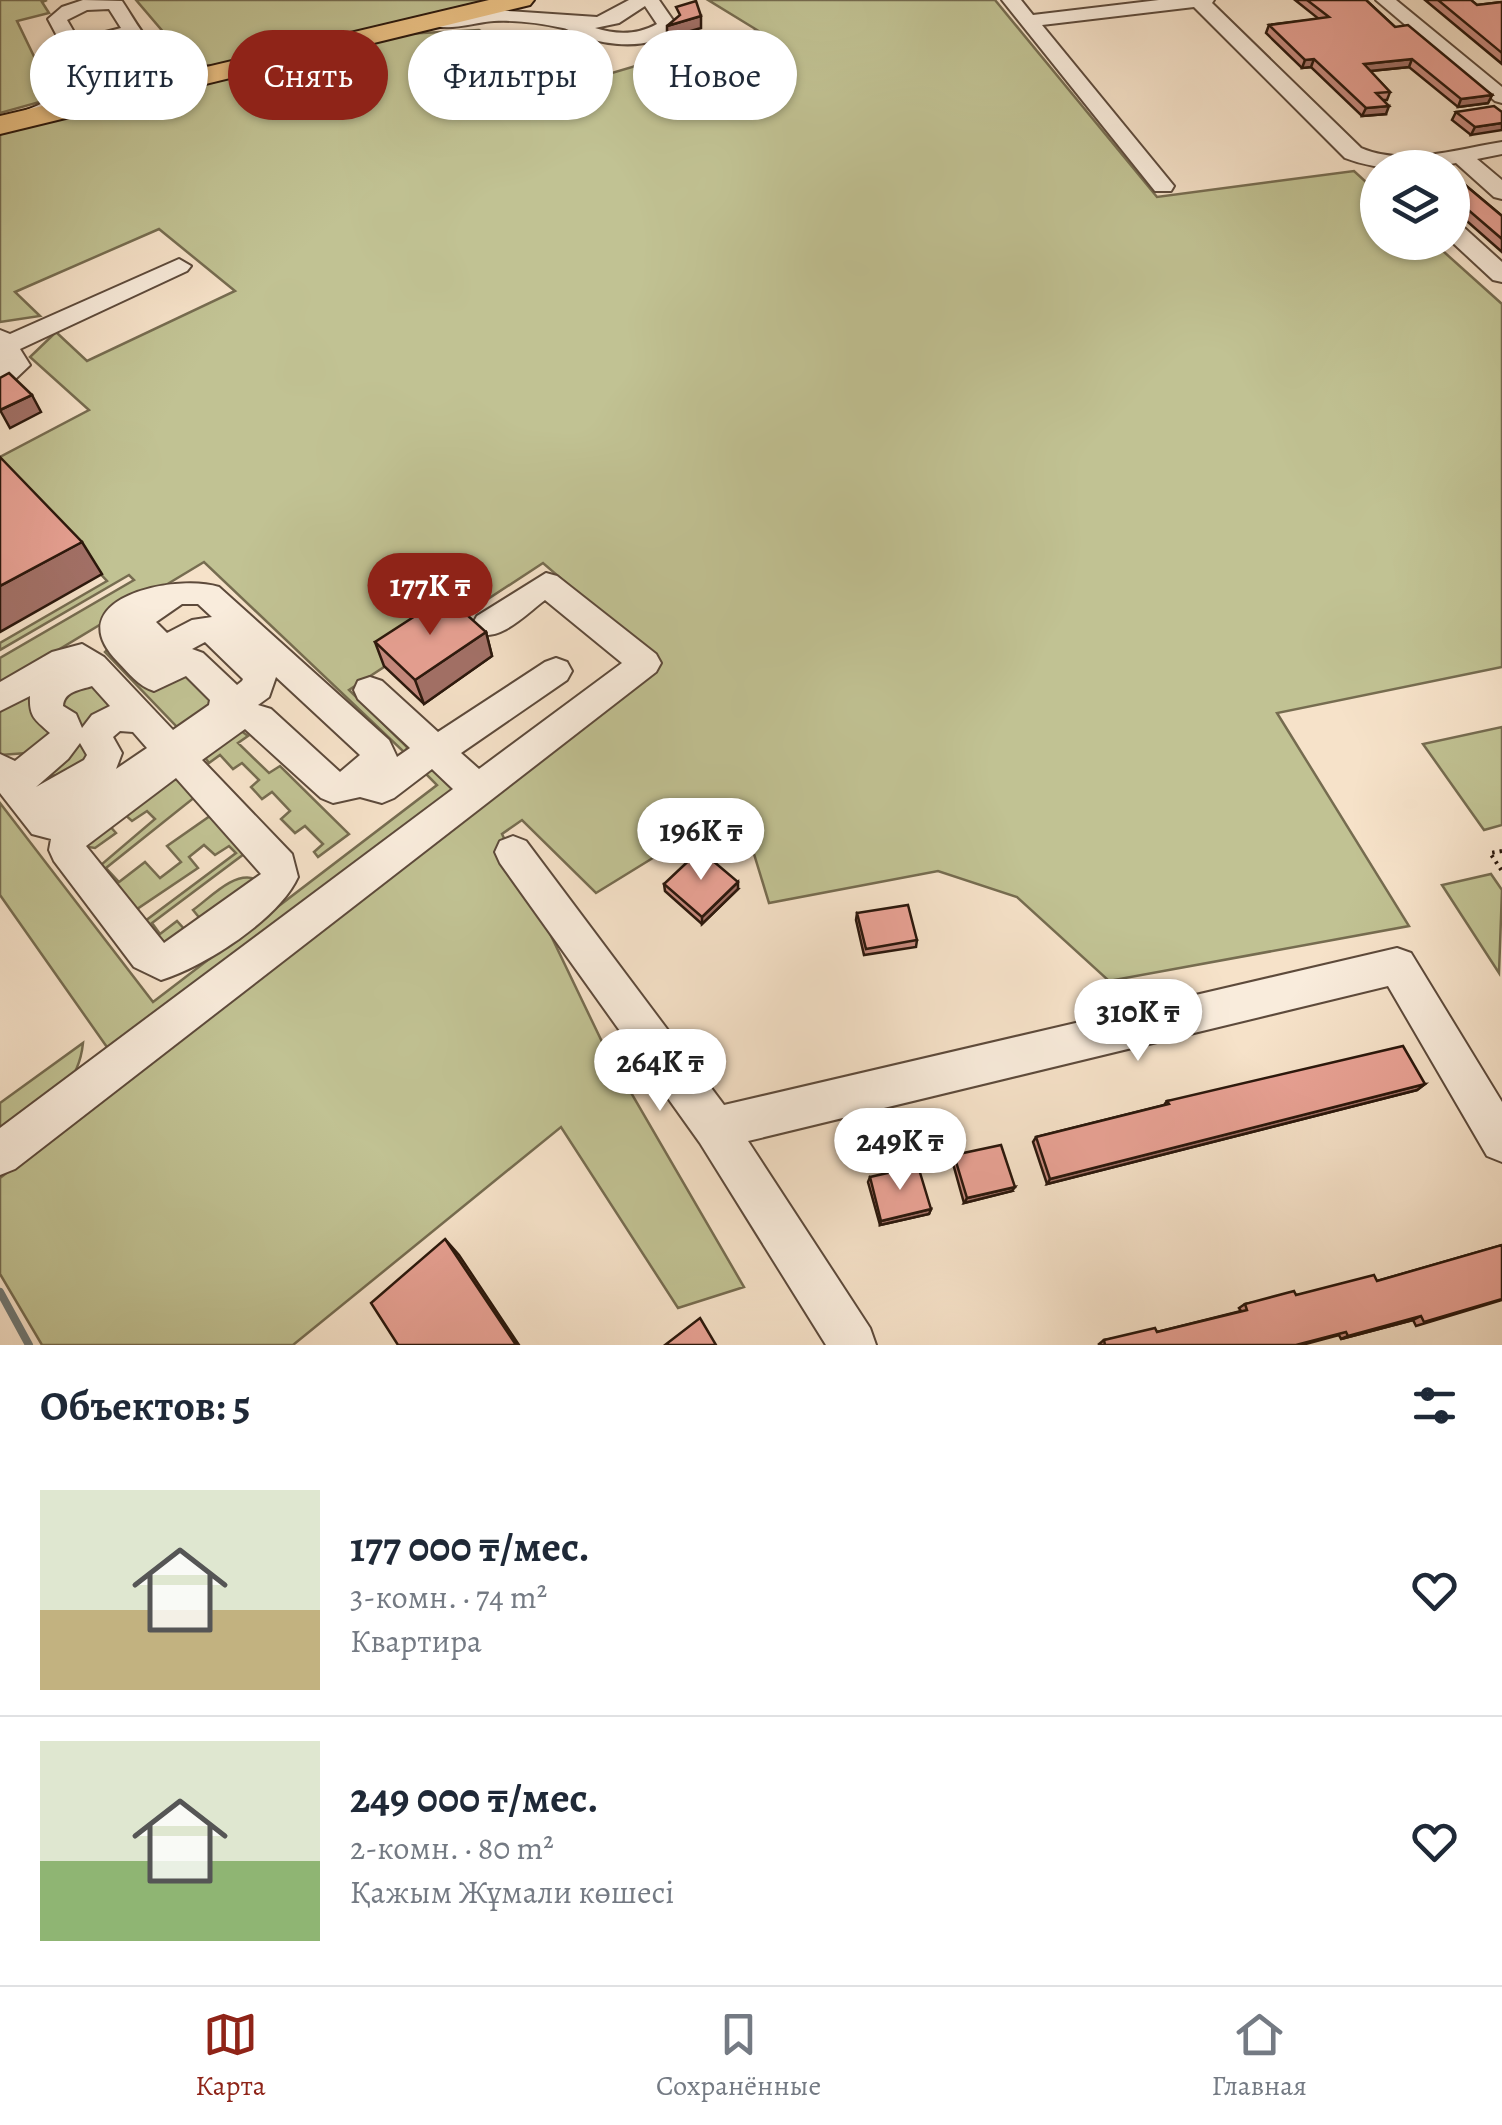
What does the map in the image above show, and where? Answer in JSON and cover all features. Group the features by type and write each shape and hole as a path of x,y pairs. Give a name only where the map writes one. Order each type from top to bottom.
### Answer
{"highway":[{"path":"6,123 521,0"}],"street":[{"path":"427,22 495,16 554,23 600,22 619,17 640,0"},
{"path":"554,23 610,40 626,40 668,26 650,0"},
{"path":"1012,0 1164,186"},
{"path":"1030,21 1200,0 1360,156"},
{"path":"1384,0 1502,96"},
{"path":"66,30 59,15 93,3 114,6 132,30"},
{"path":"208,73 214,74"},
{"path":"6,123 30,116"},
{"path":"1470,152 1502,148"},
{"path":"1470,164 1502,192"},
{"path":"1470,245 1502,274"},
{"path":"0,379 17,366 4,341 179,266"},
{"path":"0,1154 646,662 546,584 488,625"},
{"path":"0,689 67,650 85,646 100,654 180,749 281,870 272,889 183,955 161,962 148,954 66,847 78,828 180,749 222,718 257,688 260,675 208,628 159,650 137,622 145,612 178,593 194,590 208,595 377,750 378,763 342,797 326,796 252,724 240,718 222,718"},
{"path":"0,698 74,658 88,661 111,685 146,723 180,749 294,869 284,892 166,976 139,968 15,792 21,776 51,756 67,735 64,724 46,712 45,700 50,691 64,680 80,677 111,685"},
{"path":"364,778 374,787 382,788 535,686"},
{"path":"370,690 478,790"},
{"path":"15,792 38,808 43,800 89,776 103,763 105,753 94,738 105,722 126,716 146,723"},
{"path":"15,792 50,826 71,821 180,749"},
{"path":"514,852 714,1128 853,1345"},
{"path":"714,1128 1397,966 1502,1141"}],"path":[{"path":"1502,851 1490,854 1502,870"}],"green space":[{"path":"0,0 47,0 42,2 49,13 17,21 30,48 30,105 0,113"},
{"path":"136,0 488,0 363,30 228,30 228,62 212,66 208,65 208,30 162,30"},
{"path":"708,0 995,0 1157,197 1354,171 1360,176 1360,260 1453,260 1502,304 1502,667 1277,713 1409,926 1109,981 1017,897 938,871 769,903 739,805 596,893 522,820 502,834 605,1048 744,1287 678,1308 561,1127 293,1345 42,1345 0,1274 0,1178 126,1082 123,1073 660,664 543,563 349,690 407,747 406,754 204,562 0,685 0,658 134,580 129,575 0,650 0,643 107,581 0,467 0,457 89,410 30,357 56,332 87,361 235,291 159,229 15,292 40,316 0,322 0,133 53,120 208,120 208,82 228,77 228,120 388,120 388,38 408,34 408,120 613,120 613,73 633,67 633,120 797,120 797,30 757,30"},
{"path":"109,648 182,672 216,699 179,729 105,652"},
{"path":"64,666 32,712 36,719 55,728 40,752 0,755 0,702"},
{"path":"96,685 116,703 96,757 78,770 43,777 56,758 56,694"},
{"path":"1502,727 1502,825 1484,830 1423,744"},
{"path":"240,730 248,736 238,743 269,773 280,766 349,834 318,857 314,852 323,844 305,826 295,833 281,819 290,811 272,792 262,799 251,787 259,780 242,763 233,769 220,755 209,763 201,752"},
{"path":"169,770 195,797 106,868 119,882 145,862 160,878 181,862 167,846 210,816 244,854 152,923 160,934 177,921 187,932 202,921 193,910 231,882 255,879 172,952 137,927 236,853 229,846 215,855 204,845 189,857 198,868 134,911 95,870 155,819 147,811 132,821 123,813 108,824 116,833 95,848 81,846"},
{"path":"435,770 455,789 109,1050 0,895 0,803 153,1002 437,785 425,773"},
{"path":"1491,874 1502,890 1499,973 1442,885"},
{"path":"83,1043 80,1060 65,1087 0,1135 0,1103"}],"building":[{"path":"1307,0 1366,0 1395,27 1408,25 1492,95 1461,99 1412,59 1364,64 1390,92 1376,93 1389,106 1366,108 1314,59 1305,60 1269,25 1329,17"},
{"path":"1438,0 1471,0 1477,5 1502,2 1502,53"},
{"path":"696,1 701,16 667,26 680,15 676,7"},
{"path":"1494,106 1502,112 1502,123 1475,127 1456,112"},
{"path":"1470,189 1502,216 1502,239 1470,211"},
{"path":"9,373 32,395 0,410 0,378"},
{"path":"0,457 82,542 0,586"},
{"path":"446,596 486,632 415,680 375,642"},
{"path":"700,850 738,882 702,917 664,884"},
{"path":"908,905 917,940 866,949 857,913"},
{"path":"1403,1046 1425,1084 1050,1179 1036,1137 1169,1104 1167,1101"},
{"path":"1001,1145 1015,1187 967,1198 954,1155"},
{"path":"918,1166 931,1209 881,1221 870,1177"},
{"path":"445,1239 516,1345 398,1345 371,1303"},
{"path":"1502,1245 1502,1299 1424,1322 1421,1316 1296,1345 1105,1345 1104,1340 1155,1328 1157,1332 1247,1310 1245,1304 1294,1291 1296,1295 1374,1275 1377,1281"},
{"path":"700,1318 716,1345 665,1345"}],"waterway":[{"path":"0,1292 29,1345"}]}
